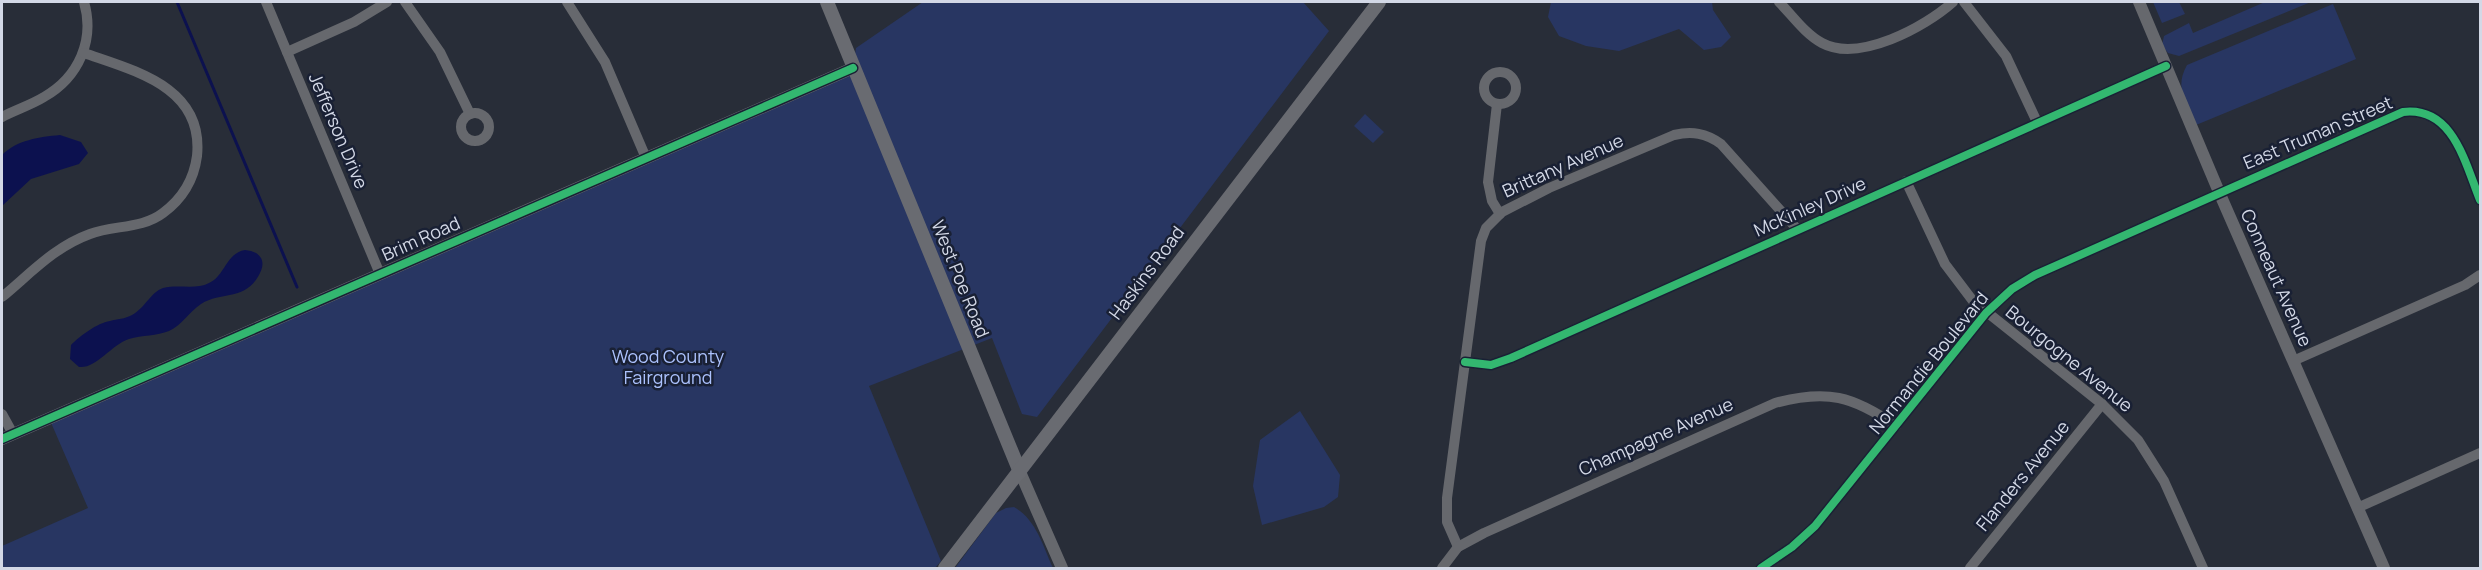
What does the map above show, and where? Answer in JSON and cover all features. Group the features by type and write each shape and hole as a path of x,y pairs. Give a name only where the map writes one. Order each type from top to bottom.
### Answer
{"main road":[{"name":"West Poe Road","path":"827,2 1020,472"},
{"name":"Haskins Road","path":"945,568 1379,2"}],"street":[{"path":"2,117 44,97 60,86 71,74 84,53 88,22 84,2"},
{"name":"Jefferson Drive","path":"266,2 380,274"},
{"path":"287,52 354,22 387,2"},
{"path":"405,2 440,52 470,114"},
{"path":"567,2 605,62 646,158"},
{"path":"1779,2 1817,40 1832,48 1848,51 1872,46 1912,28 1932,18 1953,2"},
{"path":"1964,2 2006,56 2037,123"},
{"name":"Conneaut Avenue","path":"2139,2 2219,192 2384,568"},
{"path":"2,297 50,256 76,240 106,229 148,222 161,215 178,200 192,177 196,162 197,139 191,117 178,98 154,79 84,53"},
{"name":"McKinley Drive","path":"1465,362 1491,365 1511,358 2166,66"},
{"name":"Brim Road","path":"5,436 853,68"},
{"path":"1497,104 1488,182 1492,201 1500,214"},
{"name":"East Truman Street","path":"2219,192 2394,114 2411,111 2431,114 2446,126 2456,140 2481,200"},
{"name":"Brittany Avenue","path":"1458,547 1448,530 1446,514 1465,362 1481,241 1486,228 1500,214 1549,188 1674,135 1690,132 1705,135 1719,143 1798,230"},
{"name":"Bourgogne Avenue","path":"1906,181 1945,264 1958,284 1986,313 2102,404 2138,440 2169,491 2203,568"},
{"name":"Normandie Boulevard","path":"1761,568 1799,542 1815,526 1986,313 2012,289 2035,274 2219,192"},
{"path":"2293,361 2465,285 2481,275"},
{"name":"Champagne Avenue","path":"1442,568 1458,547 1484,532 1740,418 1797,397 1812,395 1842,397 1870,408 1896,426"},
{"name":"Flanders Avenue","path":"1970,568 2102,404"},
{"path":"2,414 5,436"},
{"path":"2357,508 2481,453"},
{"name":"West Poe Road","path":"1020,472 1062,568"}],"green space":[{"name":"Wood County Fairground","path":"923,2 1303,2 1329,31 1037,417 1022,414 992,338 869,386 941,561 935,568 2,568 2,546 88,508 49,418 853,68 856,48"},
{"path":"1551,2 1712,2 1713,10 1731,37 1721,47 1704,50 1679,29 1619,51 1586,46 1559,36 1548,17"},
{"path":"2153,2 2179,2 2185,14 2162,23"},
{"path":"2265,2 2311,2 2179,56 2168,53 2162,45 2164,36 2189,23 2193,33"},
{"path":"2333,4 2356,59 2196,125 2181,88 2183,73 2187,65"},
{"path":"1365,114 1384,132 1373,143 1354,126"},
{"path":"1300,411 1340,475 1338,497 1324,507 1262,525 1253,486 1260,440"},
{"path":"1014,507 1028,518 1053,568 955,568 996,513"}],"shaded area":[{"path":"60,135 81,142 88,153 79,164 31,179 2,206 2,155 21,143 36,138"},
{"path":"245,250 256,253 262,262 259,275 247,289 209,300 169,331 122,342 98,361 85,367 79,367 70,359 71,345 89,330 105,322 132,315 163,288 209,283 219,275 234,255"}],"waterway":[{"path":"177,2 297,287"}],"cycle path":[{"path":"1465,362 1491,365 1511,358 2166,66"},
{"path":"2,439 853,68"},
{"path":"1761,568 1792,547 1815,526 1986,313 2012,289 2035,275 2403,112 2420,113 2434,118 2445,127 2462,154 2480,200"}]}
